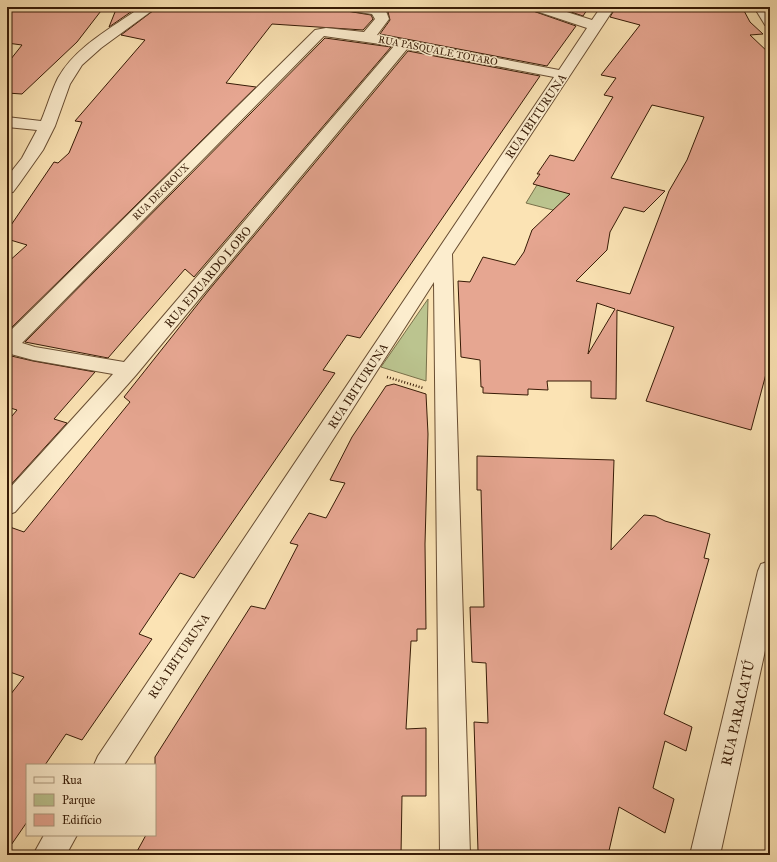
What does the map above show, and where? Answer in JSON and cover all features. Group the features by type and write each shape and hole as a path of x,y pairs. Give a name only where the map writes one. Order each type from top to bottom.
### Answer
{"street":[{"path":"7,188 29,160 47,126 64,80 71,69 89,51 150,7"},
{"path":"350,7 376,11 381,14 382,19 368,37"},
{"path":"538,7 596,26"},
{"name":"RUA IBITURUNA","path":"109,764 443,254 608,7"},
{"path":"760,7 770,22"},
{"name":"RUA PASQUALE TOTARO","path":"314,38 320,33 326,32 368,37 564,75"},
{"name":"RUA DEGROUX","path":"7,346 314,38"},
{"name":"RUA EDUARDO LOBO","path":"7,506 129,370 404,44"},
{"path":"7,122 47,126"},
{"path":"443,254 455,855"},
{"path":"7,346 33,354 129,370"},
{"name":"RUA PARACATÚ","path":"706,855 770,571"},
{"path":"48,855 61,836"}],"path":[{"path":"367,371 446,394"}],"green space":[{"path":"537,185 584,197 572,215 526,203"},
{"path":"428,299 426,381 381,367"}],"building":[{"path":"7,7 104,7 77,42 22,94 7,93 7,64 22,45 7,43"},
{"path":"117,7 138,7 109,27"},
{"path":"158,7 322,7 371,15 373,19 363,30 272,24 226,83 256,87 7,332 7,263 27,245 7,239 7,231 54,162 58,163 69,153 82,122 75,121 145,40 121,35"},
{"path":"393,7 530,7 533,11 576,26 547,66 380,34 390,20 388,12"},
{"path":"556,7 589,7 583,16"},
{"path":"616,7 742,7 750,22 763,34 750,35 770,54 770,359 751,430 646,401 674,327 617,310 616,399 591,398 591,381 547,381 548,390 528,389 528,395 483,393 483,387 481,387 480,360 461,357 458,281 470,282 483,257 515,265 524,252 532,230 570,194 533,184 540,174 537,174 550,155 574,161 613,97 604,95 616,78 601,75 640,25 610,17","holes":["652,105 704,117 687,160 669,191 630,294 576,281 607,250 610,232 624,207 644,212 665,191 611,178","597,303 615,309 588,354"]},
{"path":"325,38 391,47 194,277 185,269 108,358 25,342"},
{"path":"408,51 540,76 360,338 347,335 323,370 335,373 194,578 180,573 139,634 152,639 82,740 66,734 46,764 26,764 26,823 7,851 7,699 24,677 7,671 7,526 24,532 130,402 124,397 209,290"},
{"path":"7,355 95,372 54,419 67,423 7,489 7,422 17,410 7,407"},
{"path":"394,384 426,394 428,434 425,544 426,629 417,629 417,641 411,641 406,729 426,728 426,796 402,796 401,855 135,855 145,836 156,836 155,757 251,606 265,609 298,545 290,543 309,513 326,518 345,483 330,480 352,437 386,386"},
{"path":"477,456 614,460 611,550 644,515 655,516 665,521 710,534 704,558 709,559 664,714 692,727 686,751 665,741 653,788 674,799 665,833 619,807 608,855 488,855 478,851 474,722 488,723 486,663 472,662 470,607 484,607 481,490 477,490"}]}
